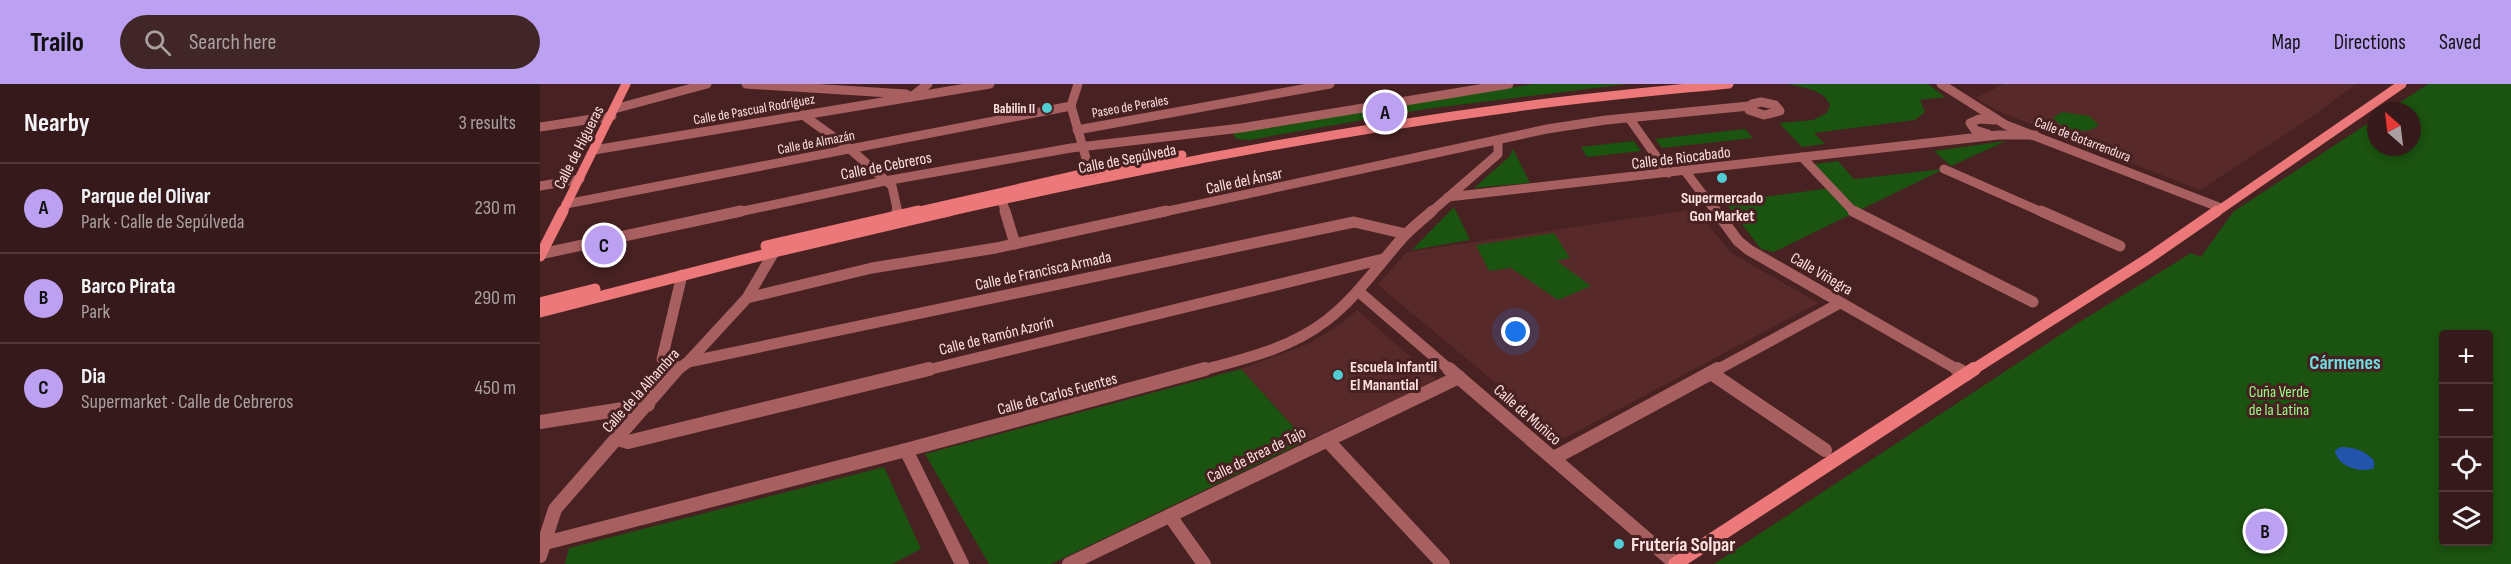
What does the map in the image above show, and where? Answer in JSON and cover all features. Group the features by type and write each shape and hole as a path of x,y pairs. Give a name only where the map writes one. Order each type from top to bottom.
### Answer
{"street":[{"name":"Calle de Higueras","path":"540,254 580,179 626,84"},
{"path":"540,127 613,112 707,84"},
{"path":"746,84 906,94 911,97 928,84"},
{"name":"Calle de Pascual Rodríguez","path":"594,150 990,84"},
{"path":"1077,84 1071,106 1090,172"},
{"name":"Paseo de Perales","path":"1077,130 1330,84"},
{"path":"1431,84 1442,95 1509,84"},
{"name":"Calle de Sepúlveda","path":"540,312 565,301 898,214 1090,172 1452,109 1673,84"},
{"name":"Calle de Sepúlveda","path":"540,303 565,301 1002,201 1224,156 1476,112 1729,84"},
{"name":"Calle de Gotarrendura","path":"1941,84 1968,103 2004,123 2221,208"},
{"path":"1676,564 2058,314 2149,258 2402,84"},
{"name":"Calle de Cebreros","path":"540,254 885,181 1071,148 1241,128 1442,95"},
{"path":"1968,103 1970,123 1971,128 1998,135 2007,132 2009,128 2004,123 1979,119 1970,123"},
{"name":"Calle de Almazán","path":"566,204 1071,106"},
{"name":"Calle del Ánsar","path":"747,297 872,268 1015,244 1547,129 1749,106"},
{"path":"803,115 850,149 892,186 898,214"},
{"path":"1629,118 1668,173"},
{"name":"Calle de Riocabado","path":"1917,144 1956,135 1965,130 1970,123"},
{"name":"Calle de Riocabado","path":"1448,197 1998,135 2036,135"},
{"name":"Calle de Carlos Fuentes","path":"542,549 1269,352 1312,331 1329,319 1358,291 1406,234 1498,154 1498,141"},
{"path":"1802,157 1855,213 2033,302"},
{"path":"1944,169 2120,246"},
{"name":"Calle Viñegra","path":"1685,171 1738,241 1840,303 1966,374"},
{"path":"540,186 580,179"},
{"path":"1002,201 1015,244"},
{"name":"Calle de Francisca Armada","path":"684,364 1354,222 1406,234"},
{"name":"Calle de la Alhambra","path":"542,549 546,521 555,509 747,297 774,252"},
{"name":"Calle de Ramón Azorín","path":"618,439 628,442 1383,259"},
{"path":"681,275 662,359 667,365 684,364"},
{"name":"Calle de Muñico","path":"1358,291 1676,564"},
{"path":"1554,458 1840,303"},
{"path":"1711,373 1825,450"},
{"name":"Calle de Brea de Tajo","path":"1069,564 1460,377"},
{"path":"540,422 648,405"},
{"path":"1327,440 1443,564"},
{"path":"906,450 962,564"},
{"path":"1170,516 1204,564"}],"shaded area":[{"path":"2004,84 2356,84 2310,118 2200,190 2000,112 1976,98"},
{"path":"1696,209 1730,252 1818,303 1563,439 1378,285 1407,252"},
{"name":"Escuela Infantil El Manantial","path":"1357,310 1437,380 1306,441 1241,369 1308,344 1342,323"}],"green space":[{"path":"1534,84 1628,84 1425,109 1249,140 1236,139 1233,133 1300,123 1301,119"},
{"path":"1788,84 1928,84 1945,97 1920,100 1925,112 1915,120 1814,133 1825,144 1802,147 1779,123 1813,120 1827,113 1830,105 1827,99 1817,92"},
{"name":"Cuña Verde de la Latina","path":"2428,84 2511,84 2511,564 1714,564 2078,323 2191,253 2201,257 2233,212 2367,124 2367,156 2421,156 2421,102 2401,102"},
{"path":"2062,112 2089,116 2099,125 2082,131 2062,126 2053,118"},
{"path":"1745,129 1753,138 1662,148 1655,139"},
{"path":"1634,141 1641,151 1587,157 1581,147"},
{"path":"2006,141 1951,166 1934,151"},
{"path":"1513,149 1530,183 1474,188 1510,156"},
{"path":"1838,161 1854,179 1944,169 1774,252 1761,249 1725,202 1831,188 1810,165"},
{"path":"1454,207 1470,240 1412,250"},
{"path":"1554,233 1570,258 1557,261 1591,286 1558,300 1511,268 1489,271 1476,245"},
{"path":"1241,369 1306,441 1051,564 989,564 925,454"},
{"path":"884,467 921,549 892,564 565,564 569,548"}],"water":[{"path":"2341,447 2363,452 2374,461 2374,468 2363,470 2344,464 2336,456 2335,450"}],"place":[{"name":"Babilin II","path":"1047,108"},
{"name":"Parque del Olivar","path":"1385,112"},
{"name":"Supermercado Gon Market","path":"1722,178"},
{"name":"Dia","path":"604,245"},
{"name":"Escuela Infantil El Manantial","path":"1338,375"},
{"name":"Barco Pirata","path":"2265,531"},
{"name":"Frutería Solpar","path":"1619,544"}],"district":[{"name":"Cármenes","path":"2345,362"}]}
